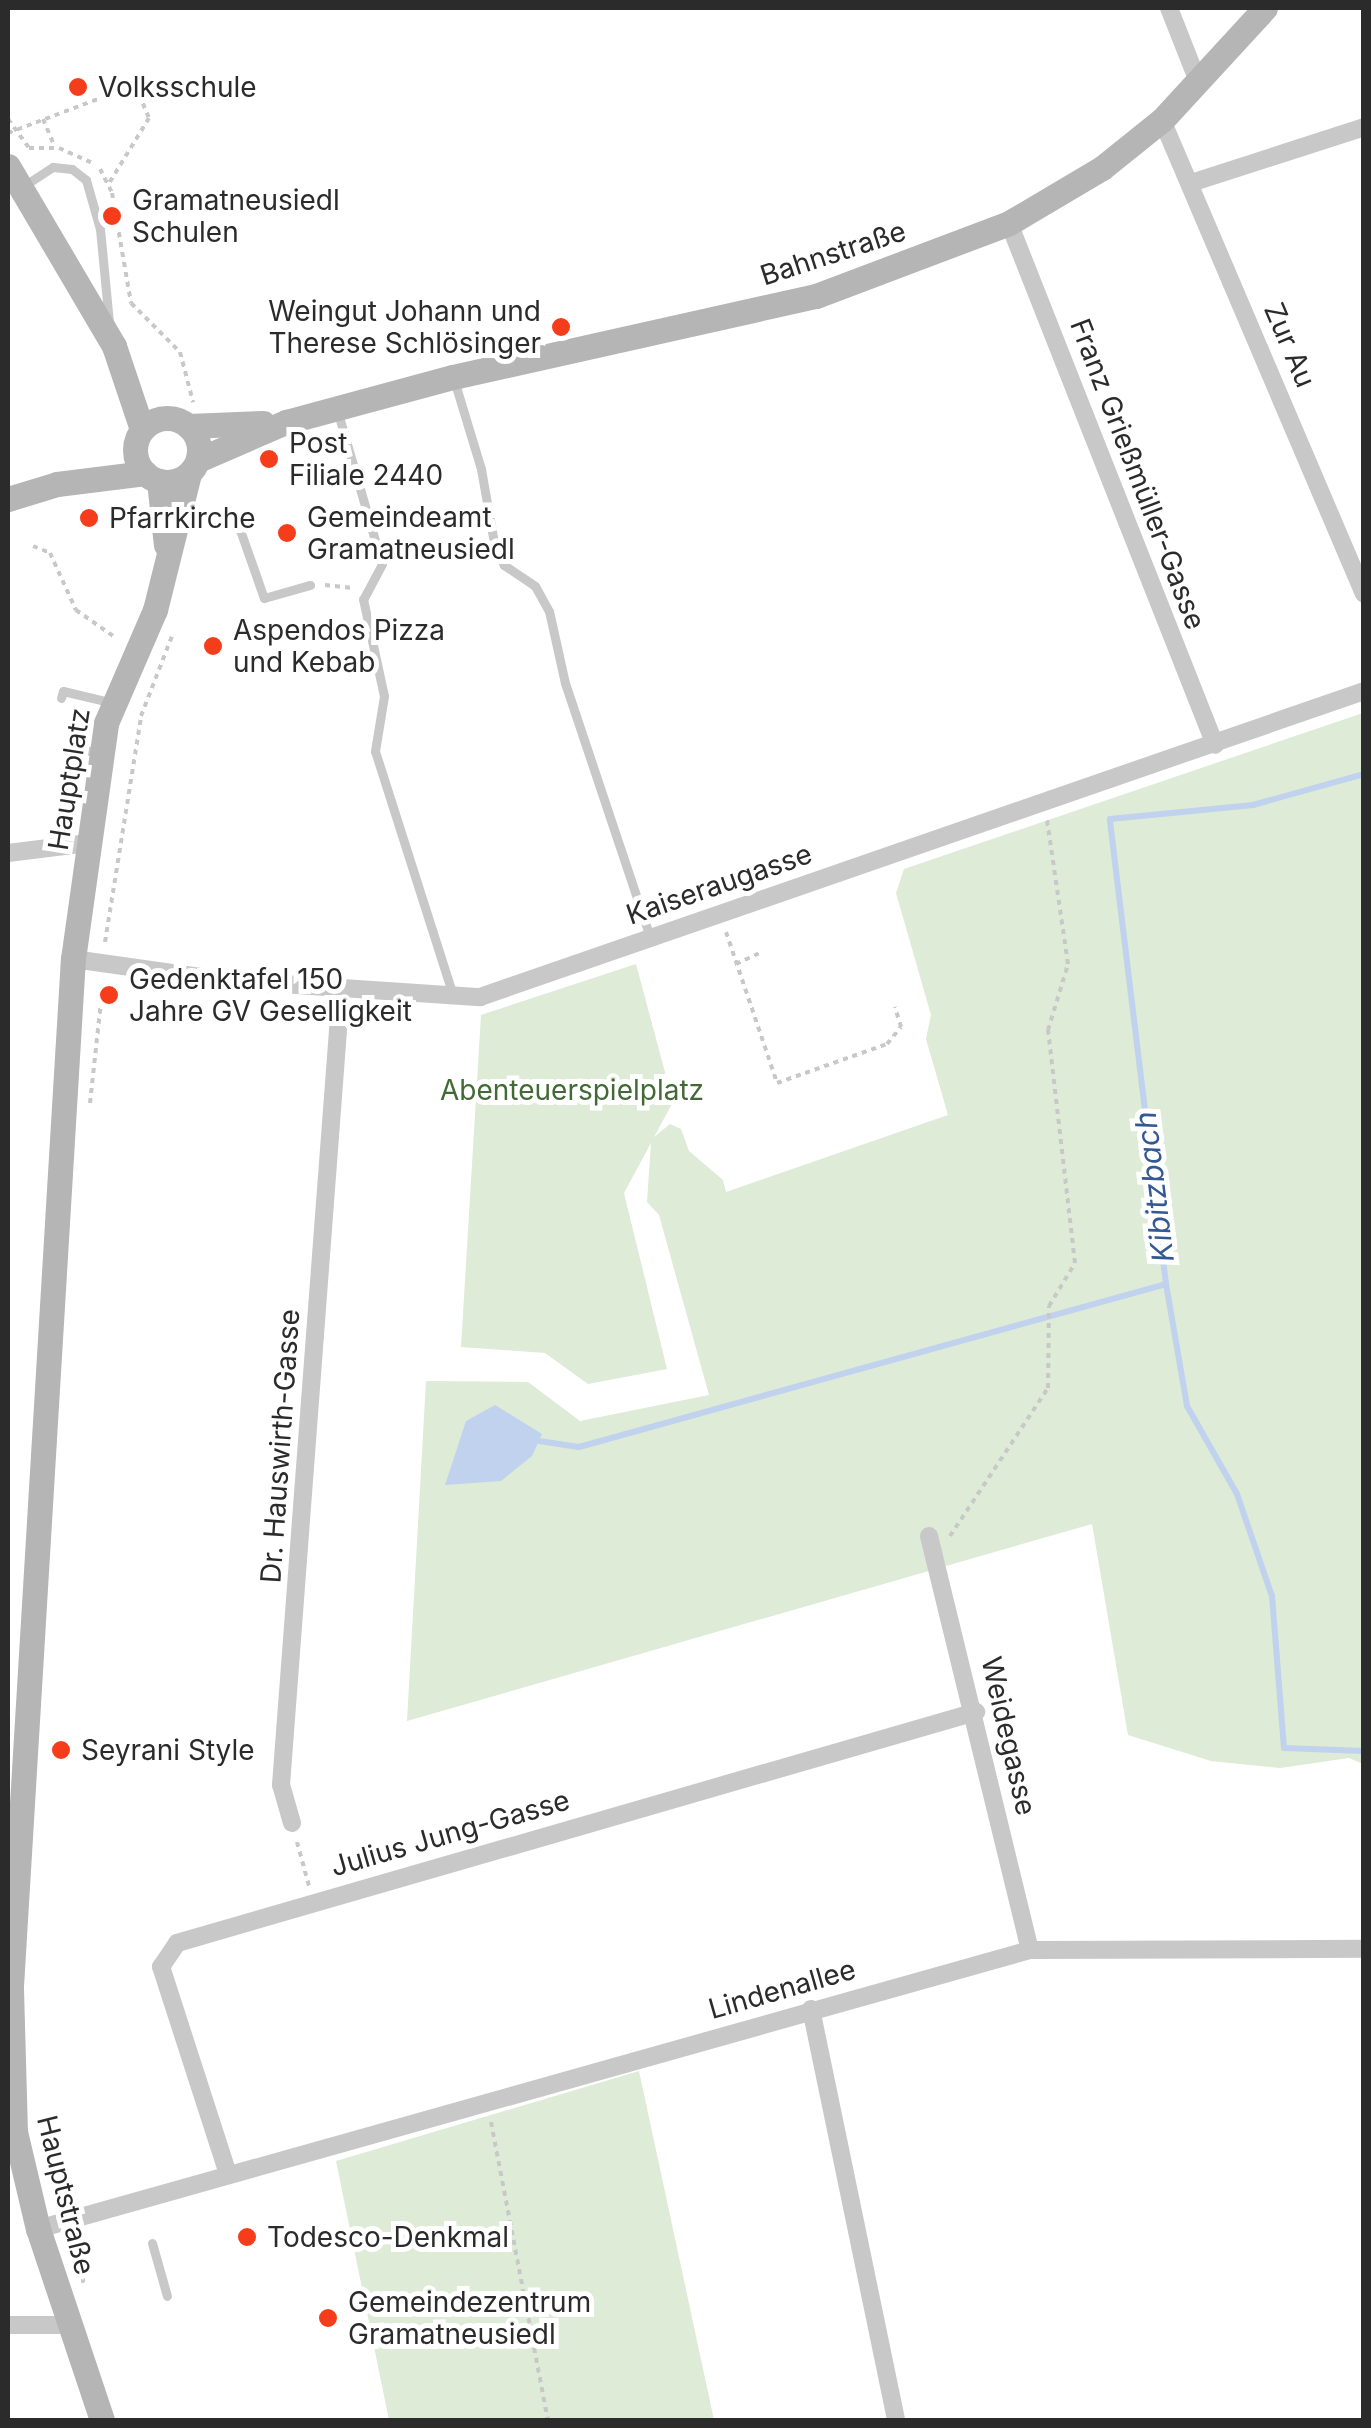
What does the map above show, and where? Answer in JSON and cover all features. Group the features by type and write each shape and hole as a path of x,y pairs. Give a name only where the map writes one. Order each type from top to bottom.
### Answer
{"main road":[{"name":"Bahnstraße","path":"57,484 152,477 194,467 286,422 453,377 816,296 1009,224 1102,168 1162,120 1265,8"},
{"path":"12,176 112,341 158,429"},
{"name":"Bahnstraße","path":"158,429 286,422"},
{"path":"8,499 57,484 158,429 197,437 194,467"},
{"name":"Hauptplatz","path":"158,429 152,477 167,560"},
{"name":"Hauptplatz","path":"73,959 112,702 137,648 194,467"},
{"name":"Hauptstraße","path":"73,959 10,1986 15,2132 38,2229 102,2420"}],"street":[{"path":"1169,8 1198,84"},
{"name":"Zur Au","path":"1162,120 1364,594"},
{"path":"1191,183 1364,127"},
{"name":"Franz Grießmüller-Gasse","path":"1009,224 1214,745"},
{"name":"Kaiseraugasse","path":"73,959 341,991 454,999 480,997 1364,691"},
{"path":"8,853 88,843"},
{"name":"Dr. Hauswirth-Gasse","path":"292,1823 281,1785 341,991"},
{"name":"Weidegasse","path":"929,1536 976,1712 1030,1950"},
{"name":"Julius Jung-Gasse","path":"228,2174 161,1966 177,1943 314,1900 976,1712"},
{"name":"Lindenallee","path":"38,2229 1030,1950 1364,1949"},
{"path":"811,2009 896,2420"},
{"path":"8,2325 68,2325"}],"lane":[{"path":"12,176 52,167 72,169 86,180 100,229 112,341"},
{"path":"453,377 482,469 494,543 504,566 535,586 550,611 565,684 650,938"},
{"path":"336,408 382,564 363,599 384,696 376,751 454,999"},
{"path":"181,514 234,513 264,598 310,586"},
{"path":"62,698 63,691 112,702"},
{"path":"75,750 102,752"},
{"path":"152,2243 167,2296"}],"path":[{"path":"8,134 134,85 149,118 108,185"},
{"path":"8,118 29,148 84,154 108,185 131,303 180,352 195,406 217,412 223,426"},
{"path":"43,119 56,149"},
{"path":"33,546 50,553 80,615 137,648"},
{"path":"310,586 350,584 363,599"},
{"path":"117,986 103,984 102,964 140,716 178,618"},
{"path":"936,1556 1037,1412 1048,1388 1049,1306 1074,1263 1077,1242 1048,1030 1068,964 1047,802"},
{"path":"719,914 777,1083 886,1044 901,1027 894,1007"},
{"path":"736,964 762,952"},
{"path":"292,1823 314,1900"},
{"path":"488,2102 548,2420"},
{"path":"84,2297 76,2239 90,2230 90,2214"}],"green space":[{"name":"Abenteuerspielplatz","path":"1363,713 1363,1764 1349,1758 1280,1768 1211,1761 1128,1735 1092,1524 407,1721 426,1381 528,1382 580,1421 709,1395 659,1215 647,1202 651,1143 624,1193 667,1369 588,1384 545,1353 461,1347 481,1015 636,964 673,1102 654,1137 670,1124 681,1129 689,1151 723,1180 726,1192 948,1115 926,1039 931,1015 896,893 904,869"},
{"path":"639,2071 714,2420 389,2420 336,2161"}],"water":[{"path":"495,1405 542,1434 532,1456 501,1481 445,1485 466,1421"}],"waterway":[{"name":"Kibitzbach","path":"539,1441 579,1447 1166,1284 1110,819 1253,805 1364,774"},
{"path":"1166,1284 1187,1406 1237,1494 1272,1596 1284,1748 1364,1751"}],"place":[{"name":"Volksschule","path":"78,87"},
{"name":"Gramatneusiedl Schulen","path":"112,216"},
{"name":"Weingut Johann und Therese Schlösinger","path":"561,327"},
{"name":"Post Filiale 2440","path":"269,459"},
{"name":"Pfarrkirche","path":"89,518"},
{"name":"Gemeindeamt Gramatneusiedl","path":"287,533"},
{"name":"Aspendos Pizza und Kebab","path":"213,646"},
{"name":"Gedenktafel 150 Jahre GV Geselligkeit","path":"109,995"},
{"name":"Seyrani Style","path":"61,1750"},
{"name":"Todesco-Denkmal","path":"247,2237"},
{"name":"Gemeindezentrum Gramatneusiedl","path":"328,2318"}]}
